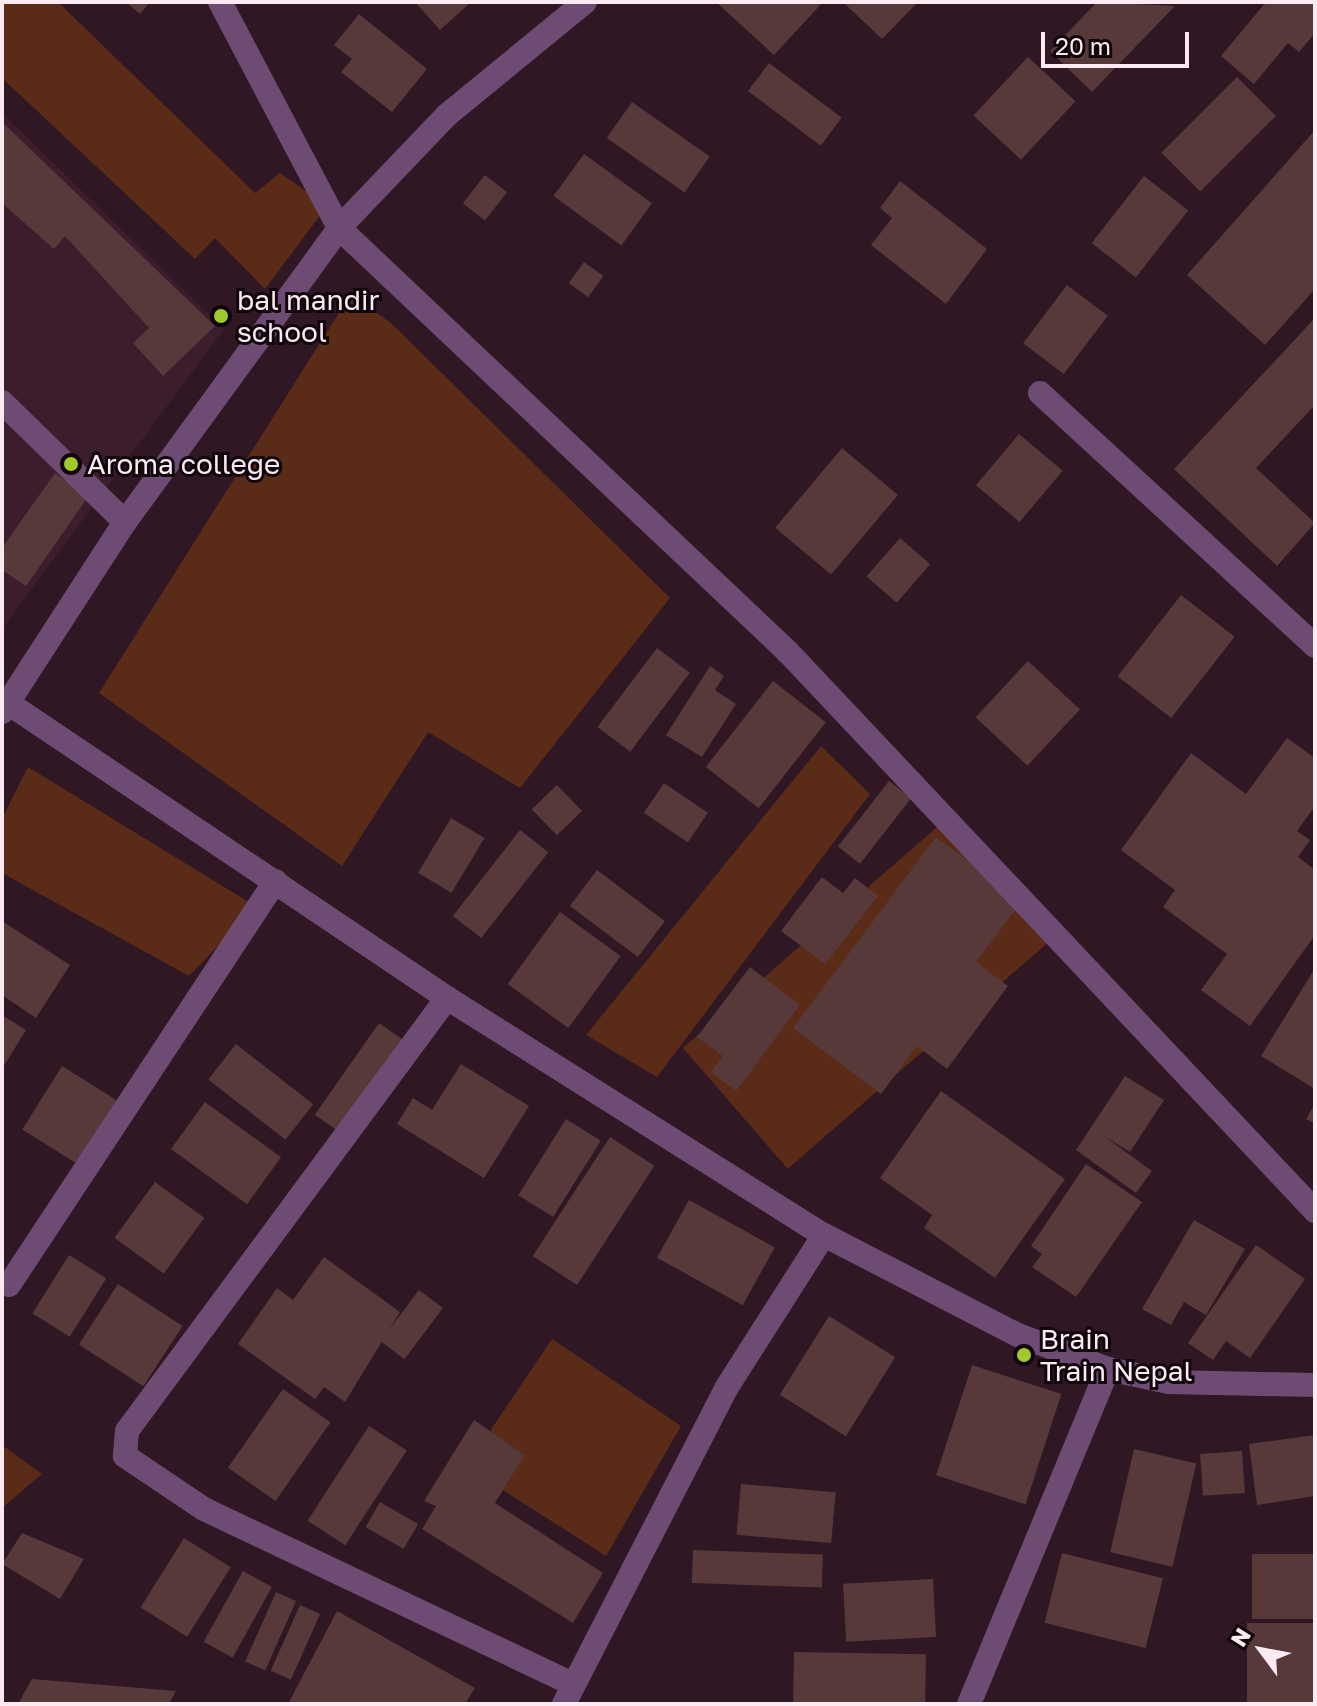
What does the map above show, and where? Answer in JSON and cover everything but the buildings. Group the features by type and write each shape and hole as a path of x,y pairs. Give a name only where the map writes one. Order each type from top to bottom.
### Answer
{"street":[{"path":"220,2 339,228 787,651 1315,1211"},
{"path":"585,2 447,115 339,228 125,522 5,708 275,881 447,998 824,1235 1018,1335 1108,1369 1169,1382 1315,1385"},
{"path":"1040,393 1315,646"},
{"path":"2,402 125,522"},
{"path":"9,1285 275,881"},
{"path":"447,998 127,1431 125,1456 204,1509 569,1694 727,1387 824,1235"},
{"path":"969,1704 1108,1369"}],"shaded area":[{"path":"2,2 58,2 255,193 280,173 327,206 265,289 215,238 195,259 2,78"},
{"path":"2,113 224,329 2,629"},
{"path":"355,298 391,323 670,598 520,788 428,732 342,866 99,693 342,308"},
{"path":"821,746 870,794 657,1077 586,1035"},
{"path":"28,767 257,907 189,976 2,873 2,819"},
{"path":"944,821 1049,942 788,1169 683,1048"},
{"path":"552,1339 681,1426 606,1556 503,1490 525,1455 490,1431"},
{"path":"2,1445 42,1474 2,1508"}],"place":[{"name":"bal mandir school","path":"221,316"},
{"name":"Aroma college","path":"71,464"},
{"name":"Brain Train Nepal","path":"1024,1355"}]}
